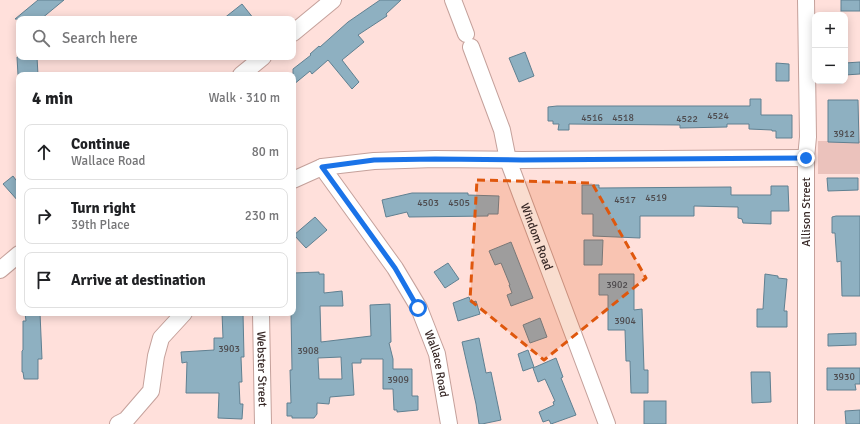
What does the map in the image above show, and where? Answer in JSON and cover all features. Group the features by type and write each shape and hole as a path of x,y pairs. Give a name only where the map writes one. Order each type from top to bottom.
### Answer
{"street":[{"path":"296,31 333,0"},
{"name":"Windom Road","path":"453,0 502,130 508,160 607,424"},
{"name":"Allison Street","path":"806,0 808,137 806,158 806,424"},
{"path":"245,72 259,60"},
{"path":"296,179 322,167 374,160 806,158"},
{"name":"Wallace Road","path":"322,167 395,268 418,308 437,354 449,424"},
{"path":"0,270 16,257"},
{"path":"118,424 126,420 150,391 156,356 161,338 181,316"},
{"name":"Webster Street","path":"262,316 263,424"}],"highlighted area":[{"path":"477,180 592,183 646,278 544,360 470,300"}],"shaded area":[{"path":"818,141 860,141 860,174 818,174"}],"building":[{"path":"38,0 64,0 45,16 19,16"},
{"path":"380,0 401,0 386,14 387,16 358,35 364,42 342,60 359,82 352,89 328,60 312,74 310,71 296,83 296,72 293,72 293,69 348,22"},
{"path":"841,0 860,0 860,11 841,11"},
{"path":"242,4 252,16 227,16"},
{"path":"525,52 534,76 519,82 509,58"},
{"path":"17,60 37,60 38,72 18,72"},
{"path":"860,62 860,74 848,75 848,63"},
{"path":"776,63 789,64 789,81 776,81"},
{"path":"750,99 761,99 761,115 792,115 792,138 776,138 776,131 749,129 749,124 727,124 727,127 680,128 680,125 569,124 569,130 558,130 559,124 553,124 553,121 548,121 548,107 557,106 750,106"},
{"path":"828,100 858,100 859,143 828,142"},
{"path":"13,176 16,180 16,199 3,184"},
{"path":"827,178 858,178 858,190 828,191"},
{"path":"582,185 599,185 599,188 731,187 731,195 771,195 771,186 788,186 789,211 771,211 771,224 743,223 742,219 738,218 738,207 694,206 694,216 640,216 640,238 593,236 593,214 582,214"},
{"path":"412,193 468,193 468,195 499,196 498,214 488,214 488,216 409,217 407,212 386,217 382,200"},
{"path":"860,216 860,296 842,296 841,261 837,262 835,233 832,233 832,217"},
{"path":"315,217 327,230 306,248 296,237 296,233"},
{"path":"584,240 603,240 602,265 584,265"},
{"path":"511,242 533,298 511,306 507,295 512,293 510,285 501,263 495,265 489,251"},
{"path":"448,263 459,279 445,288 434,272"},
{"path":"319,272 319,274 324,274 324,293 342,291 343,306 320,306 321,342 371,336 370,305 390,304 391,342 389,343 393,359 393,369 412,369 412,396 418,396 418,410 397,412 397,410 394,410 393,389 383,389 383,359 361,359 361,363 352,363 354,395 330,397 329,404 317,403 317,414 314,418 292,418 292,416 287,416 287,403 291,403 290,370 292,370 291,316 296,316 296,273","holes":["341,357 342,379 319,379 318,358"]},
{"path":"599,274 634,274 634,310 642,309 644,370 648,370 648,393 631,393 630,361 626,361 625,330 608,330 608,295 599,295"},
{"path":"765,274 787,279 784,311 787,311 787,327 757,327 757,309 763,309"},
{"path":"469,297 471,303 476,301 480,314 458,321 453,303"},
{"path":"25,316 40,316 42,359 38,359 38,379 24,379 22,372 23,321 26,321"},
{"path":"222,316 243,316 244,357 241,357 242,382 239,382 240,404 243,404 242,419 218,418 219,393 186,393 187,362 182,363 181,352 214,350 214,338 223,338"},
{"path":"540,318 547,337 530,343 523,325"},
{"path":"856,333 856,345 828,346 828,334"},
{"path":"479,338 486,373 491,372 501,420 482,424 479,424 462,342"},
{"path":"528,350 534,367 523,371 518,354"},
{"path":"556,358 563,377 561,378 576,415 551,424 549,420 543,422 539,412 554,405 553,402 555,401 545,379 538,382 533,368"},
{"path":"827,368 860,368 860,384 855,384 856,390 827,390"},
{"path":"751,372 770,372 771,402 752,403"},
{"path":"644,401 666,401 666,424 644,424"},
{"path":"860,410 860,424 846,424 845,411"}],"route":[{"path":"418,308 395,268 322,167 374,160 806,158"}]}
